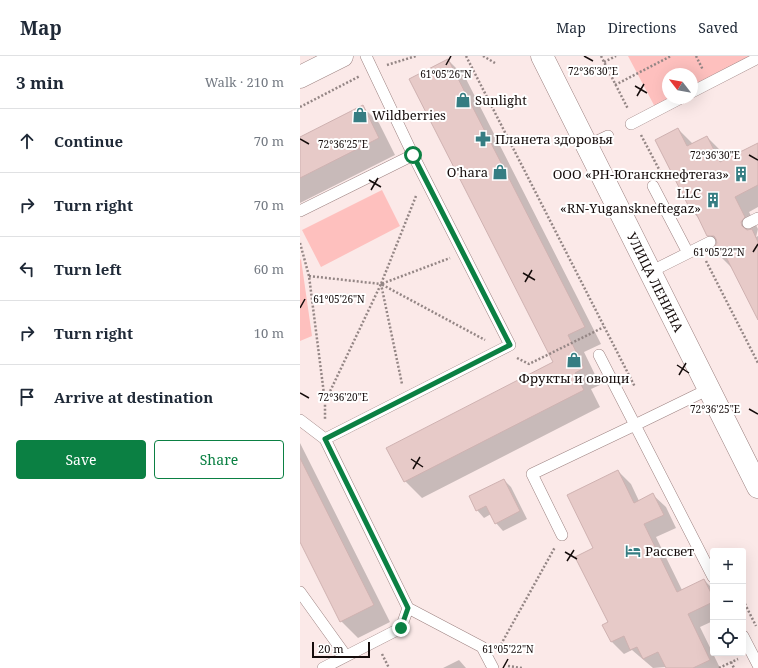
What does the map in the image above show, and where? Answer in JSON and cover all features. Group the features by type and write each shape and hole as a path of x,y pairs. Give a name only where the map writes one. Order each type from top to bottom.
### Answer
{"main road":[{"path":"300,77 342,56"},
{"name":"УЛИЦА ЛЕНИНА","path":"542,56 758,487"}],"lane":[{"path":"325,439 510,345 413,155 366,56"},
{"path":"698,89 758,58"},
{"path":"631,124 669,104"},
{"path":"587,146 608,136"},
{"path":"300,211 413,155"},
{"path":"653,186 688,253"},
{"path":"650,272 710,242"},
{"path":"599,355 710,571"},
{"path":"562,535 532,474 709,389"},
{"path":"300,420 325,439 408,608 482,647 492,665"},
{"path":"300,592 346,656"},
{"path":"323,668 401,628 408,608"},
{"path":"746,642 758,666"}],"path":[{"path":"300,107 373,70 416,56"},
{"path":"466,56 636,390"},
{"path":"483,56 494,63"},
{"path":"604,62 616,56"},
{"path":"615,85 671,56"},
{"path":"325,402 381,284 424,176"},
{"path":"300,243 309,276 325,402 325,439"},
{"path":"381,284 463,253"},
{"path":"309,276 381,284 529,364 604,327"},
{"path":"381,284 405,398"},
{"path":"492,665 562,535"},
{"path":"746,606 758,630"},
{"path":"731,662 734,668"}],"shaded area":[{"path":"628,56 754,56 698,85 698,68 662,68 662,103 655,107"},
{"path":"382,190 400,226 321,267 302,230"},
{"path":"301,259 312,336 300,341 300,260"}],"building":[{"path":"448,59 585,327 568,335 584,368 575,373 584,390 404,482 386,448 553,362 409,79"},
{"path":"363,105 379,138 300,178 300,137"},
{"path":"678,128 687,146 707,136 720,162 758,143 758,185 735,197 745,217 741,222 742,226 747,230 752,229 758,242 758,320 724,253 718,256 714,248 717,243 716,239 714,236 707,236 695,211 692,213 655,140"},
{"path":"300,458 374,605 340,622 300,542"},
{"name":"Рассвет","path":"618,470 634,503 653,493 664,515 644,524 677,592 704,579 710,591 710,603 688,614 710,660 693,668 666,668 658,652 643,659 637,647 630,650 624,636 611,642 602,625 608,622 575,557 593,548 567,495"},
{"path":"504,479 520,511 495,524 486,506 476,511 469,496"}],"place":[{"name":"Sunlight","path":"463,100"},
{"name":"Wildberries","path":"360,115"},
{"name":"Планета здоровья","path":"483,139"},
{"name":"O'hara","path":"500,172"},
{"name":"ООО «РН-Юганскнефтегаз»","path":"741,174"},
{"name":"LLC «RN-Yuganskneftegaz»","path":"713,200"},
{"name":"Фрукты и овощи","path":"574,360"},
{"name":"Рассвет","path":"633,551"}],"route":[{"path":"401,628 408,608 325,439 510,345 413,155"}]}
